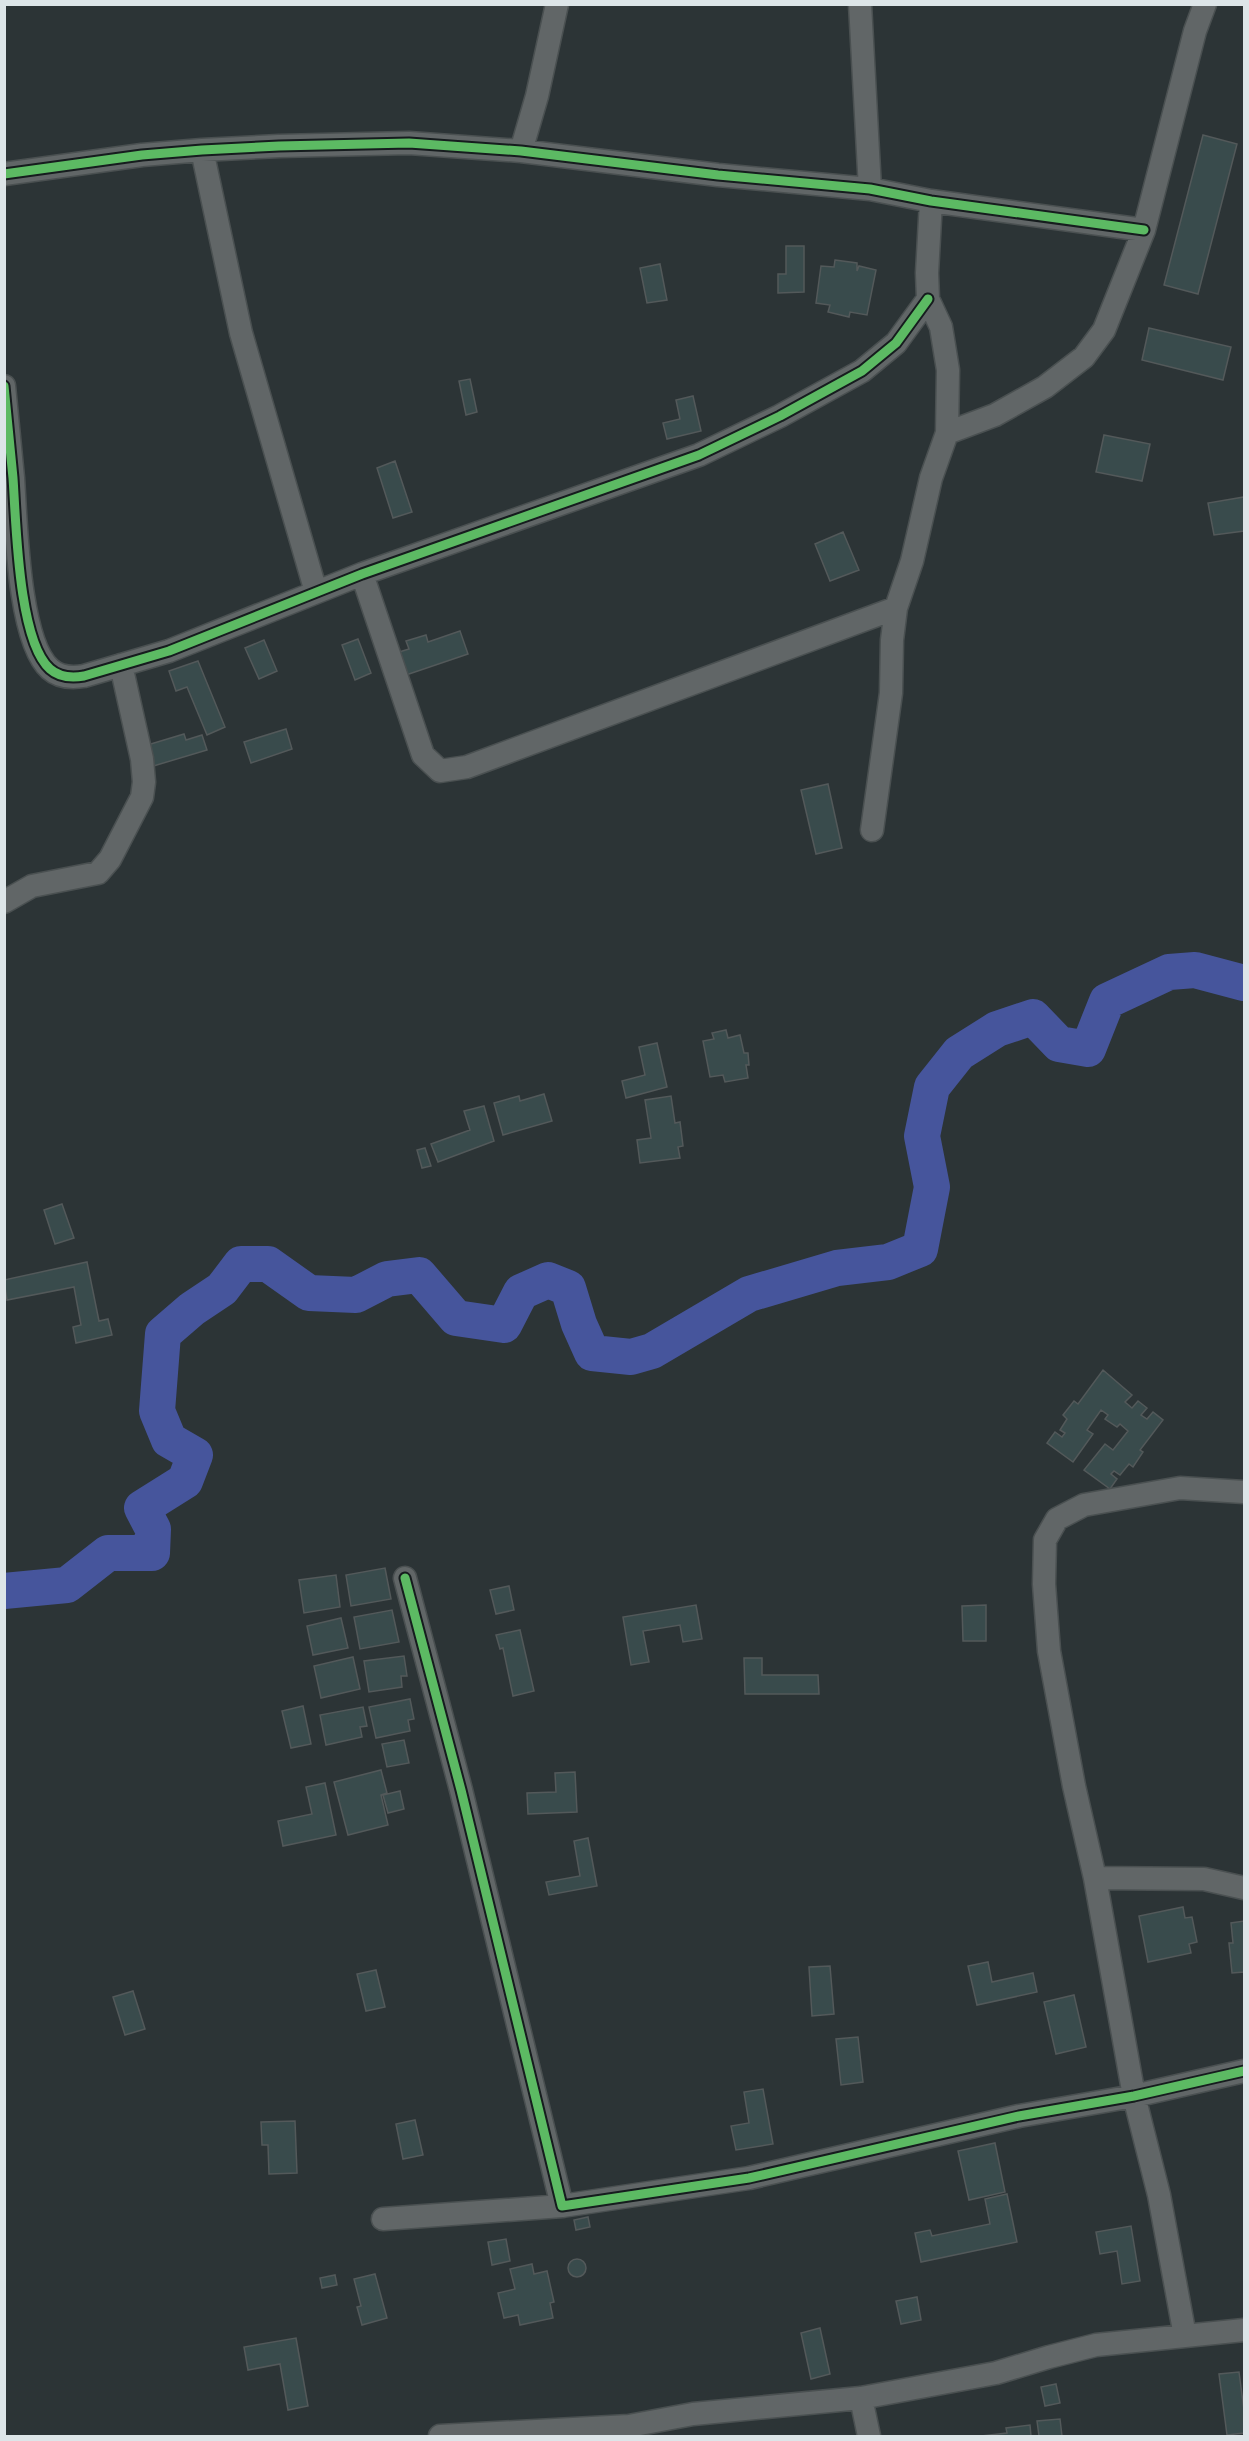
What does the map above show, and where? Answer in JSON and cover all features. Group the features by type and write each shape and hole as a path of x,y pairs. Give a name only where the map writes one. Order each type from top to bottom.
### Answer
{"street":[{"path":"521,151 537,96 557,4"},
{"path":"860,4 870,189"},
{"path":"947,433 995,415 1045,387 1084,357 1104,330 1144,230 1195,31 1205,4"},
{"path":"4,174 142,155 202,150 409,143 521,151 718,175 870,189 931,201 1144,230"},
{"path":"202,150 241,333 316,592"},
{"path":"872,830 891,693 892,640 896,608 912,561 931,478 947,433 948,370 941,327 928,299 931,201"},
{"path":"5,396 18,567 24,606 37,648 49,668 70,678 170,651 362,574 689,459 770,421 862,371 896,343 928,299"},
{"path":"362,574 423,755 440,771 466,767 896,608"},
{"path":"4,902 32,886 98,873 110,859 142,797 144,783 142,759 121,666"},
{"path":"1185,2336 1159,2195 1134,2096 1095,1878 1074,1786 1049,1651 1044,1584 1045,1539 1057,1519 1084,1505 1180,1488 1245,1492"},
{"path":"405,1578 461,1790 562,2206"},
{"path":"1095,1878 1204,1879 1245,1888"},
{"path":"383,2219 562,2206 750,2178 1019,2116 1134,2096 1245,2071"},
{"path":"440,2436 630,2431 693,2414 861,2398 996,2373 1049,2356 1096,2345 1245,2330"},
{"path":"861,2398 869,2436"}],"building":[{"path":"1203,135 1237,144 1198,294 1164,285"},
{"path":"786,246 804,246 804,292 778,293 778,274 786,274"},
{"path":"835,260 857,263 857,271 859,266 876,270 867,315 850,312 849,317 828,312 830,305 816,303 821,266 834,267"},
{"path":"660,264 667,300 647,303 640,268"},
{"path":"1149,328 1231,347 1223,380 1142,360"},
{"path":"470,379 477,412 466,415 459,381"},
{"path":"693,396 701,431 667,439 663,423 680,419 676,400"},
{"path":"1104,435 1150,444 1142,481 1096,472"},
{"path":"395,461 412,512 393,518 377,468"},
{"path":"1244,497 1244,531 1214,535 1208,503"},
{"path":"843,532 859,570 830,581 815,544"},
{"path":"460,631 468,654 406,675 399,652 409,649 406,641 426,635 428,642"},
{"path":"358,639 371,673 355,680 342,645"},
{"path":"264,640 277,671 259,679 245,648"},
{"path":"198,661 225,727 207,735 187,687 176,691 169,671"},
{"path":"286,729 292,749 251,763 244,742"},
{"path":"184,734 186,740 202,735 207,750 150,767 144,746"},
{"path":"828,784 842,848 816,854 801,790"},
{"path":"726,1030 728,1038 740,1035 744,1053 748,1053 749,1065 746,1065 748,1078 725,1082 723,1075 710,1077 703,1041 714,1039 712,1033"},
{"path":"657,1043 667,1087 626,1098 622,1081 645,1075 639,1047"},
{"path":"544,1094 552,1121 503,1135 494,1103 519,1096 520,1101"},
{"path":"671,1096 675,1123 680,1122 683,1146 678,1147 680,1158 640,1163 637,1140 651,1138 645,1100"},
{"path":"484,1106 494,1141 438,1162 431,1144 470,1130 464,1111"},
{"path":"425,1148 431,1166 422,1168 417,1150"},
{"path":"62,1204 74,1238 55,1244 44,1210"},
{"path":"87,1262 99,1321 108,1319 112,1335 76,1343 73,1327 81,1325 74,1287 7,1300 4,1280"},
{"path":"1103,1370 1132,1395 1125,1402 1132,1408 1138,1401 1147,1408 1141,1415 1147,1419 1153,1412 1163,1420 1140,1450 1143,1452 1133,1467 1129,1464 1120,1475 1114,1471 1111,1474 1117,1479 1110,1489 1084,1470 1105,1444 1113,1450 1128,1431 1120,1424 1117,1427 1105,1419 1108,1415 1101,1410 1087,1430 1093,1434 1073,1462 1047,1443 1055,1432 1062,1437 1065,1433 1060,1430 1067,1419 1063,1415 1074,1401 1078,1404"},
{"path":"385,1568 391,1599 351,1606 346,1575"},
{"path":"336,1575 340,1607 304,1613 299,1580"},
{"path":"509,1586 514,1610 496,1614 490,1590"},
{"path":"696,1605 702,1639 683,1642 680,1625 643,1631 649,1662 631,1665 623,1617"},
{"path":"986,1605 986,1641 963,1641 962,1606"},
{"path":"392,1610 399,1642 360,1649 354,1617"},
{"path":"341,1618 348,1648 313,1655 307,1626"},
{"path":"520,1630 534,1691 513,1696 503,1648 500,1649 496,1635"},
{"path":"404,1656 407,1676 401,1676 402,1687 369,1692 364,1661"},
{"path":"353,1657 360,1689 321,1698 314,1666"},
{"path":"744,1658 762,1658 762,1675 818,1675 819,1694 745,1694"},
{"path":"410,1699 414,1719 408,1720 410,1731 376,1738 369,1707"},
{"path":"303,1706 311,1744 291,1748 282,1711"},
{"path":"363,1707 367,1726 360,1727 362,1737 326,1745 320,1715"},
{"path":"404,1740 409,1763 387,1767 382,1744"},
{"path":"381,1770 387,1793 381,1795 388,1825 348,1835 334,1782"},
{"path":"575,1772 577,1812 528,1814 527,1793 556,1792 555,1773"},
{"path":"325,1783 336,1835 283,1846 278,1821 312,1814 306,1787"},
{"path":"400,1791 404,1809 388,1813 383,1795"},
{"path":"588,1838 597,1886 549,1895 546,1882 580,1876 574,1841"},
{"path":"1183,1907 1185,1918 1192,1917 1197,1942 1189,1944 1191,1953 1148,1962 1139,1916"},
{"path":"1244,1921 1244,1972 1232,1973 1229,1943 1233,1943 1231,1923"},
{"path":"988,1962 992,1982 1033,1973 1037,1992 977,2005 968,1966"},
{"path":"830,1966 834,2014 812,2016 809,1967"},
{"path":"376,1970 385,2007 366,2011 357,1974"},
{"path":"133,1991 145,2029 125,2035 113,1997"},
{"path":"1074,1995 1086,2047 1056,2054 1044,2002"},
{"path":"858,2037 863,2082 841,2085 836,2039"},
{"path":"763,2089 773,2144 736,2150 731,2126 749,2123 744,2092"},
{"path":"415,2120 423,2155 403,2159 396,2124"},
{"path":"295,2121 297,2173 269,2174 268,2145 262,2145 261,2122"},
{"path":"995,2143 1005,2192 969,2200 958,2151"},
{"path":"1007,2194 1017,2242 921,2262 915,2233 930,2230 932,2236 990,2224 985,2199"},
{"path":"588,2217 590,2227 576,2230 574,2220"},
{"path":"1131,2226 1140,2281 1122,2284 1117,2251 1100,2254 1096,2232"},
{"path":"506,2239 510,2261 492,2265 488,2242"},
{"path":"577,2259 583,2262 586,2268 583,2274 577,2277 571,2274 568,2268 571,2262"},
{"path":"532,2264 534,2274 547,2271 554,2302 550,2303 553,2318 520,2325 518,2315 504,2318 498,2293 515,2289 510,2269"},
{"path":"375,2274 387,2318 362,2325 357,2307 361,2306 354,2279"},
{"path":"335,2275 337,2285 322,2288 320,2278"},
{"path":"917,2297 921,2320 901,2324 896,2301"},
{"path":"820,2328 830,2374 811,2379 801,2333"},
{"path":"296,2338 308,2406 288,2410 280,2364 248,2370 244,2347"},
{"path":"1239,2372 1244,2410 1244,2433 1227,2435 1219,2374"},
{"path":"1056,2384 1060,2403 1045,2406 1041,2387"},
{"path":"1060,2419 1062,2436 1039,2436 1037,2421"},
{"path":"1030,2425 1031,2436 981,2436 1007,2433 1006,2428"}],"waterway":[{"path":"4,1591 67,1585 108,1553 152,1553 153,1529 142,1508 185,1481 195,1455 169,1440 157,1411 163,1334 192,1309 222,1289 241,1264 268,1264 309,1293 356,1295 387,1279 419,1275 456,1318 504,1325 521,1292 548,1280 568,1288 579,1324 592,1353 631,1357 652,1351 749,1294 837,1268 888,1262 920,1249 932,1187 922,1136 932,1087 959,1053 997,1029 1033,1017 1059,1044 1088,1049 1107,1001 1169,972 1195,970 1244,983"}],"cycle path":[{"path":"4,174 142,155 202,150 409,143 521,151 718,175 870,189 931,201 1144,230"},
{"path":"4,386 21,579 31,633 39,654 50,669 62,676 80,677 169,651 362,574 699,455 780,416 862,371 896,343 928,299"},
{"path":"405,1578 461,1790 562,2206 749,2178 1019,2116 1134,2096 1244,2071"}]}
